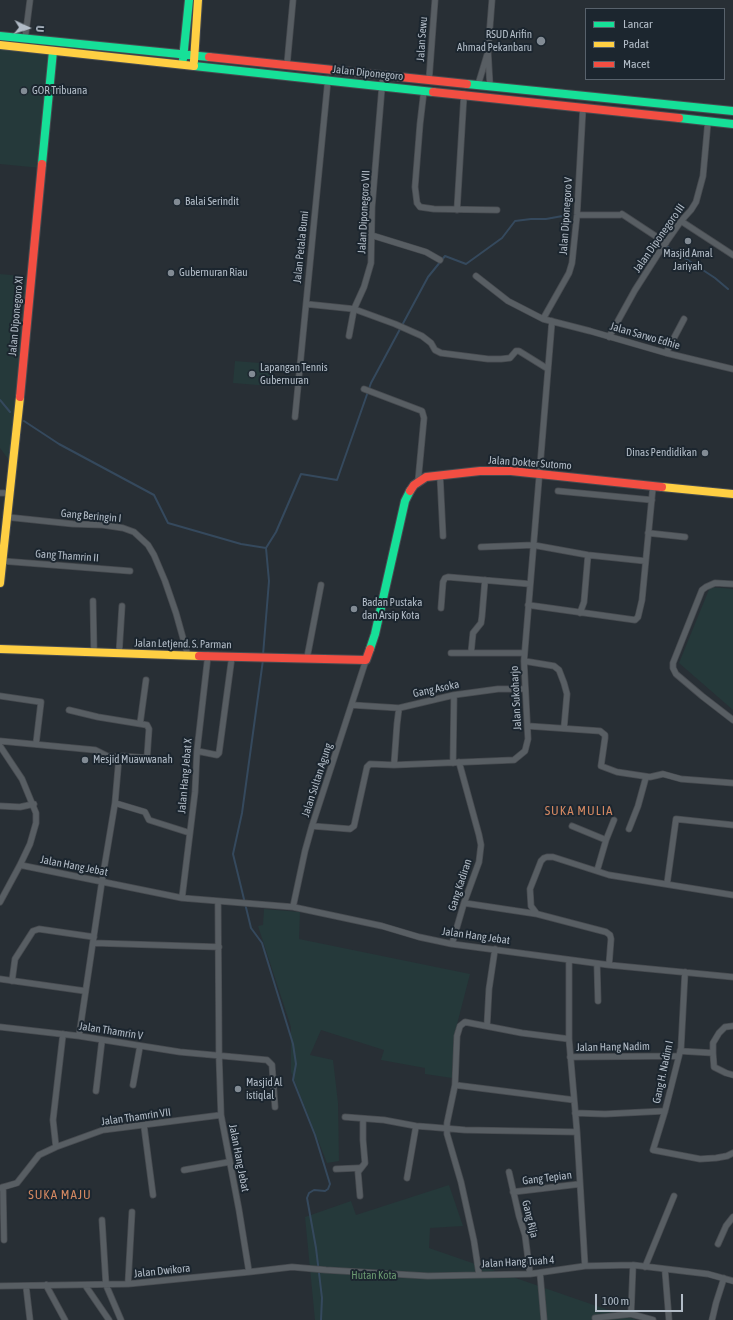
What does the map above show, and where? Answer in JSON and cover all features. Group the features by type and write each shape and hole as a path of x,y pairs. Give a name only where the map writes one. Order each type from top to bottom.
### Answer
{"main road":[{"path":"182,65 189,0"},
{"path":"194,66 198,0"},
{"name":"Jalan Diponegoro","path":"0,36 733,111"},
{"name":"Jalan Diponegoro","path":"0,45 733,124"},
{"name":"Jalan Diponegoro XI","path":"0,583 53,51"},
{"name":"Jalan Dokter Sutomo","path":"418,482 426,477 440,475 480,471 503,471 733,494"},
{"path":"366,660 375,634 405,501 409,492 418,482"},
{"name":"Jalan Letjend. S. Parman","path":"0,649 119,654 366,660"}],"street":[{"path":"26,39 30,0"},
{"path":"287,65 293,0"},
{"name":"Jalan Sewu","path":"429,80 435,0"},
{"path":"490,86 488,51 492,0"},
{"path":"478,85 488,51"},
{"name":"Jalan Diponegoro VII","path":"349,336 354,309 364,287 371,263 371,235 383,74"},
{"name":"Jalan Petala Bumi","path":"295,417 328,80"},
{"path":"424,90 415,187 417,203 420,207 426,208 497,210"},
{"path":"457,210 464,94"},
{"name":"Jalan Diponegoro V","path":"543,319 569,273 572,263 577,215 583,107"},
{"name":"Jalan Diponegoro III","path":"609,337 635,290 681,221 691,210 699,191 703,176 708,121"},
{"path":"577,215 621,215 665,245"},
{"path":"681,221 733,255"},
{"path":"371,235 426,252 440,260"},
{"name":"Jalan Sarwo Edhie","path":"476,276 508,301 543,319 666,353 733,369"},
{"path":"306,304 354,309 395,324 411,332 428,341 435,350 441,353 488,359 501,359 510,358 516,351 519,351 548,369"},
{"path":"666,353 684,319"},
{"path":"540,474 552,321"},
{"path":"364,389 422,411 424,418 418,482"},
{"name":"Jalan Sukoharjo","path":"312,826 350,829 354,826 367,766 370,764 394,765 514,760 525,751 528,740 528,726 524,653 540,474"},
{"path":"440,475 443,536"},
{"path":"528,605 635,620 638,617 642,600 653,486"},
{"path":"558,491 652,500"},
{"path":"0,493 9,493"},
{"name":"Gang Beringin I","path":"6,518 103,525 123,528 134,532 148,545 162,575 176,614 188,656"},
{"path":"648,533 685,537"},
{"path":"481,547 533,545 588,555 645,561"},
{"path":"580,613 584,602 588,555"},
{"name":"Gang Thamrin II","path":"2,561 130,571"},
{"path":"440,608 444,578 448,577 530,584"},
{"path":"471,653 473,633 481,623 485,580"},
{"path":"733,584 715,583 706,586 702,590 673,663 673,668 676,674 733,720"},
{"path":"307,658 321,585"},
{"path":"93,601 94,653"},
{"path":"119,654 122,606"},
{"path":"451,653 524,653"},
{"name":"Jalan Hang Jebat X","path":"182,898 195,792 197,751 208,655"},
{"path":"197,751 217,755 219,753 232,656"},
{"name":"Jalan Sultan Agung","path":"294,907 305,851 312,826 366,660"},
{"path":"524,661 554,666 560,670 566,694 564,728"},
{"path":"140,724 146,680"},
{"name":"Gang Asoka","path":"352,705 399,708 454,695 498,689 525,689"},
{"name":"Gang Kadiran","path":"452,944 464,902 479,862 480,845 479,835 456,762 454,695"},
{"path":"0,696 41,702 36,744"},
{"path":"394,765 396,724 399,708"},
{"path":"0,741 94,750 107,756 147,758 149,729 147,725 98,717 69,710"},
{"path":"528,726 600,731 606,738 601,762 603,767 617,772 646,777 653,777 663,774 681,779 733,783"},
{"path":"0,746 22,779 34,804 36,813 36,823 30,844 0,902"},
{"path":"79,1036 115,803 119,757"},
{"path":"629,829 638,806 646,777"},
{"path":"115,803 145,812 149,820 190,833"},
{"path":"0,806 20,807 34,804"},
{"path":"667,884 676,819 733,825"},
{"path":"597,871 606,840 614,820"},
{"path":"572,826 606,840"},
{"path":"537,914 531,906 530,889 544,858 553,857 609,875 733,895"},
{"name":"Jalan Hang Jebat","path":"20,865 182,898 294,907 382,926 419,937 452,944 597,964 733,978"},
{"name":"Jalan Hang Jebat","path":"218,902 221,1115 249,1272"},
{"path":"464,902 537,914 606,932 610,935 611,939 608,965"},
{"path":"12,981 15,959 33,932 39,929 94,940 219,947"},
{"path":"487,1026 489,989 495,949"},
{"path":"569,960 569,1039 586,1266"},
{"path":"597,964 598,1001"},
{"name":"Gang H. Nadim I","path":"685,972 680,1054 653,1150 700,1158 722,1157 733,1153"},
{"path":"0,980 85,991"},
{"path":"479,1274 474,1241 461,1182 447,1134 456,1085 457,1036 460,1026 465,1022 569,1039"},
{"path":"733,1026 725,1027 719,1032 713,1043 714,1067 733,1075"},
{"name":"Jalan Thamrin V","path":"0,1027 79,1036 140,1046 267,1060 271,1063 275,1108"},
{"path":"56,1147 53,1120 63,1034"},
{"path":"96,1091 102,1040"},
{"path":"133,1085 140,1046"},
{"name":"Jalan Hang Nadim","path":"570,1057 713,1052"},
{"path":"456,1085 574,1100"},
{"path":"575,1113 605,1114 665,1111"},
{"name":"Jalan Thamrin VII","path":"1,1188 17,1182 39,1155 56,1147 103,1130 144,1126 221,1115"},
{"path":"345,1118 384,1120 416,1126 465,1130 577,1132"},
{"path":"336,1169 359,1168 365,1163 363,1119"},
{"path":"144,1126 153,1195"},
{"path":"407,1178 416,1126"},
{"path":"184,1170 229,1162"},
{"path":"359,1168 357,1180 360,1196"},
{"name":"Gang Tepian","path":"509,1172 513,1192 580,1184"},
{"path":"1,1188 4,1240"},
{"name":"Gang Rija","path":"513,1192 525,1234 530,1274"},
{"path":"645,1267 674,1196"},
{"path":"128,1284 132,1212"},
{"path":"718,1244 726,1226 733,1217"},
{"path":"102,1220 106,1285 121,1320"},
{"path":"631,1314 633,1265"},
{"name":"Jalan Hang Tuah 4","path":"326,1270 428,1276 530,1274 586,1266 633,1265 708,1274 733,1281"},
{"name":"Jalan Dwikora","path":"0,1286 128,1284 292,1267 326,1270"},
{"path":"665,1270 669,1320"},
{"path":"540,1272 544,1320"},
{"path":"712,1320 724,1278"},
{"path":"46,1285 65,1320"},
{"path":"85,1285 109,1320"},
{"path":"26,1286 30,1320"},
{"path":"595,1318 631,1314 653,1320"}],"green space":[{"name":"GOR Tribuana","path":"0,45 53,51 41,168 0,164"},
{"path":"0,274 32,277 11,463 0,448"},
{"name":"Lapangan Tennis Gubernuran","path":"235,361 272,364 270,386 233,383"},
{"path":"710,587 733,589 733,710 679,663"},
{"path":"264,909 300,912 299,939 470,974 454,1036 452,1078 425,1074 425,1068 381,1060 384,1050 321,1030 310,1055 333,1060 338,1103 339,1161 327,1163 291,1072 291,1027 258,926 263,925"},
{"name":"Hutan Kota","path":"449,1185 463,1226 430,1228 429,1248 637,1320 315,1320 305,1217 351,1201 356,1215"}],"waterway":[{"path":"263,655 269,581 266,548 276,532 301,474 337,480 371,383 428,277 445,256 466,264 502,238 515,221 546,219 568,215"},
{"path":"665,245 715,278 728,289"},
{"path":"0,400 10,412"},
{"path":"24,421 59,444 154,495 168,523 241,544 266,548"},
{"path":"263,660 242,813 233,854 251,928 262,943 293,1044 296,1064 293,1080 315,1135 330,1184 328,1189 325,1191 314,1190 309,1193 307,1198 316,1248 322,1298 321,1320"}],"traffic: fast":[{"path":"183,59 189,0"},
{"path":"0,36 209,57"},
{"path":"42,164 53,51"},
{"path":"194,66 433,92"},
{"path":"467,84 733,111"},
{"path":"679,118 733,124"},
{"path":"370,649 375,634 405,501 410,491"}],"traffic: slow":[{"path":"194,61 198,0"},
{"path":"0,45 194,66"},
{"path":"0,583 20,397"},
{"path":"662,487 733,494"},
{"path":"0,649 199,656"}],"traffic: jam":[{"path":"209,57 467,84"},
{"path":"433,92 679,118"},
{"path":"20,397 42,164"},
{"path":"410,491 414,485 426,477 480,471 511,471 662,487"},
{"path":"199,656 366,660 370,649"}],"place":[{"name":"RSUD Arifin Ahmad Pekanbaru","path":"541,41"},
{"name":"GOR Tribuana","path":"24,91"},
{"name":"Balai Serindit","path":"177,202"},
{"name":"Masjid Amal Jariyah","path":"688,241"},
{"name":"Gubernuran Riau","path":"171,273"},
{"name":"Lapangan Tennis Gubernuran","path":"252,374"},
{"name":"Dinas Pendidikan","path":"705,453"},
{"name":"Badan Pustaka dan Arsip Kota","path":"354,609"},
{"name":"Mesjid Muawwanah","path":"85,760"},
{"name":"Masjid Al istiqlal","path":"238,1089"}],"district":[{"name":"SUKA MULIA","path":"579,811"},
{"name":"SUKA MAJU","path":"60,1195"}]}
